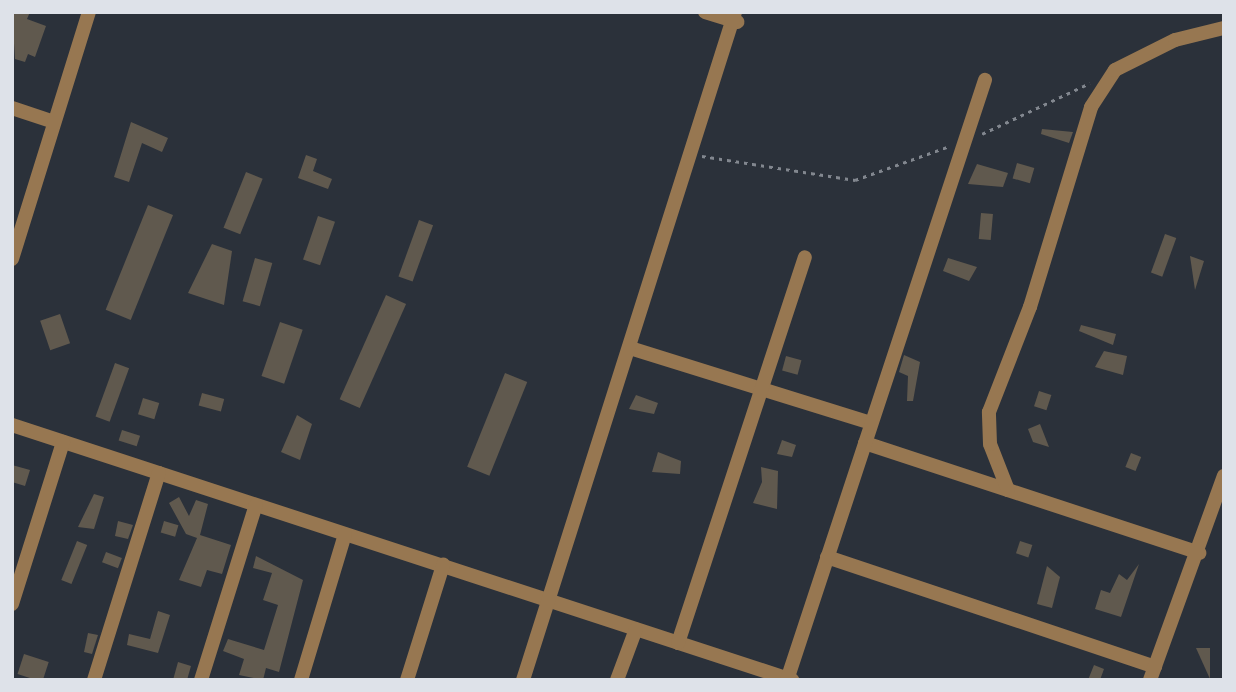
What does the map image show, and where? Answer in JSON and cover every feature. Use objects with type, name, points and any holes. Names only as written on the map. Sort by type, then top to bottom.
[{"type":"street","points":[[12,259],[89,12]]},
{"type":"street","points":[[523,680],[694,155],[736,17],[705,12]]},
{"type":"street","points":[[1008,490],[989,444],[989,412],[1030,307],[1091,107],[1115,70],[1175,40],[1224,29]]},
{"type":"street","points":[[12,425],[788,679],[985,80]]},
{"type":"street","points":[[12,108],[54,121]]},
{"type":"street","points":[[678,643],[804,257]]},
{"type":"street","points":[[630,348],[872,423]]},
{"type":"street","points":[[12,604],[63,442]]},
{"type":"street","points":[[865,443],[1199,553]]},
{"type":"street","points":[[94,680],[159,473]]},
{"type":"street","points":[[827,557],[1153,673],[1199,553],[1224,476]]},
{"type":"street","points":[[201,680],[256,505]]},
{"type":"street","points":[[301,680],[345,534]]},
{"type":"street","points":[[407,680],[443,565]]},
{"type":"street","points":[[617,680],[636,629]]},
{"type":"path","points":[[694,155],[855,180],[965,140],[1115,70]]},
{"type":"building","points":[[12,12],[30,12],[27,19],[46,26],[35,57],[28,54],[25,62],[15,59]]},
{"type":"building","points":[[131,122],[168,138],[162,152],[142,143],[129,182],[114,177]]},
{"type":"building","points":[[1042,129],[1073,132],[1069,143],[1041,134]]},
{"type":"building","points":[[306,155],[317,159],[313,171],[332,179],[328,189],[298,178]]},
{"type":"building","points":[[1017,163],[1034,168],[1030,183],[1013,178]]},
{"type":"building","points":[[977,164],[1008,173],[1003,187],[968,184]]},
{"type":"building","points":[[246,172],[263,179],[240,234],[224,228]]},
{"type":"building","points":[[148,205],[173,215],[131,320],[106,310]]},
{"type":"building","points":[[981,213],[993,214],[991,240],[979,239]]},
{"type":"building","points":[[318,216],[335,222],[320,265],[303,259]]},
{"type":"building","points":[[419,220],[433,225],[413,282],[398,276]]},
{"type":"building","points":[[1165,234],[1176,238],[1162,277],[1151,273]]},
{"type":"building","points":[[212,244],[232,251],[224,305],[188,293]]},
{"type":"building","points":[[1190,256],[1204,261],[1195,290]]},
{"type":"building","points":[[255,258],[272,263],[260,306],[243,301]]},
{"type":"building","points":[[948,258],[977,267],[969,281],[943,271]]},
{"type":"building","points":[[386,295],[406,304],[360,408],[340,399]]},
{"type":"building","points":[[60,314],[70,343],[50,350],[40,321]]},
{"type":"building","points":[[280,322],[303,330],[284,384],[261,376]]},
{"type":"building","points":[[1081,325],[1116,334],[1113,345],[1079,331]]},
{"type":"building","points":[[1104,351],[1127,356],[1123,375],[1095,367]]},
{"type":"building","points":[[904,355],[920,362],[913,401],[907,401],[908,376],[899,372]]},
{"type":"building","points":[[786,356],[801,360],[798,375],[782,370]]},
{"type":"building","points":[[115,363],[129,368],[110,422],[96,417]]},
{"type":"building","points":[[505,373],[527,382],[489,476],[467,467]]},
{"type":"building","points":[[1039,391],[1051,395],[1046,410],[1034,406]]},
{"type":"building","points":[[202,393],[224,399],[221,412],[199,406]]},
{"type":"building","points":[[636,395],[658,403],[654,414],[629,409]]},
{"type":"building","points":[[143,398],[159,403],[154,419],[138,414]]},
{"type":"building","points":[[297,415],[312,424],[300,460],[281,452]]},
{"type":"building","points":[[1040,424],[1049,447],[1033,442],[1028,429]]},
{"type":"building","points":[[122,430],[140,436],[137,446],[119,440]]},
{"type":"building","points":[[782,440],[796,445],[792,457],[777,454]]},
{"type":"building","points":[[658,452],[681,461],[680,474],[652,472]]},
{"type":"building","points":[[1131,453],[1141,457],[1136,471],[1125,467]]},
{"type":"building","points":[[12,465],[30,470],[25,486],[12,482]]},
{"type":"building","points":[[761,467],[778,471],[777,509],[753,503],[762,482]]},
{"type":"building","points":[[94,494],[104,497],[94,529],[78,527]]},
{"type":"building","points":[[179,497],[189,516],[196,500],[208,504],[200,535],[231,545],[222,574],[207,570],[201,587],[179,580],[197,538],[186,534],[169,503]]},
{"type":"building","points":[[118,521],[133,525],[128,539],[115,536]]},
{"type":"building","points":[[164,521],[178,525],[175,537],[161,533]]},
{"type":"building","points":[[77,541],[87,545],[71,584],[61,580]]},
{"type":"building","points":[[1020,541],[1032,545],[1028,557],[1016,553]]},
{"type":"building","points":[[106,552],[122,558],[118,568],[102,562]]},
{"type":"building","points":[[256,556],[303,580],[279,672],[266,668],[263,680],[239,675],[244,659],[223,651],[228,639],[264,650],[278,605],[263,600],[272,573],[253,568]]},
{"type":"building","points":[[1139,564],[1121,617],[1095,609],[1101,590],[1110,593],[1119,574],[1127,580]]},
{"type":"building","points":[[1047,566],[1060,577],[1052,608],[1037,604]]},
{"type":"building","points":[[158,611],[170,615],[158,653],[127,645],[129,634],[150,639]]},
{"type":"building","points":[[88,633],[98,635],[92,654],[84,652]]},
{"type":"building","points":[[1196,648],[1210,648],[1210,679]]},
{"type":"building","points":[[24,654],[49,662],[43,680],[18,674]]},
{"type":"building","points":[[178,662],[191,666],[187,680],[173,680]]},
{"type":"building","points":[[1094,665],[1104,669],[1100,680],[1088,680]]}]
